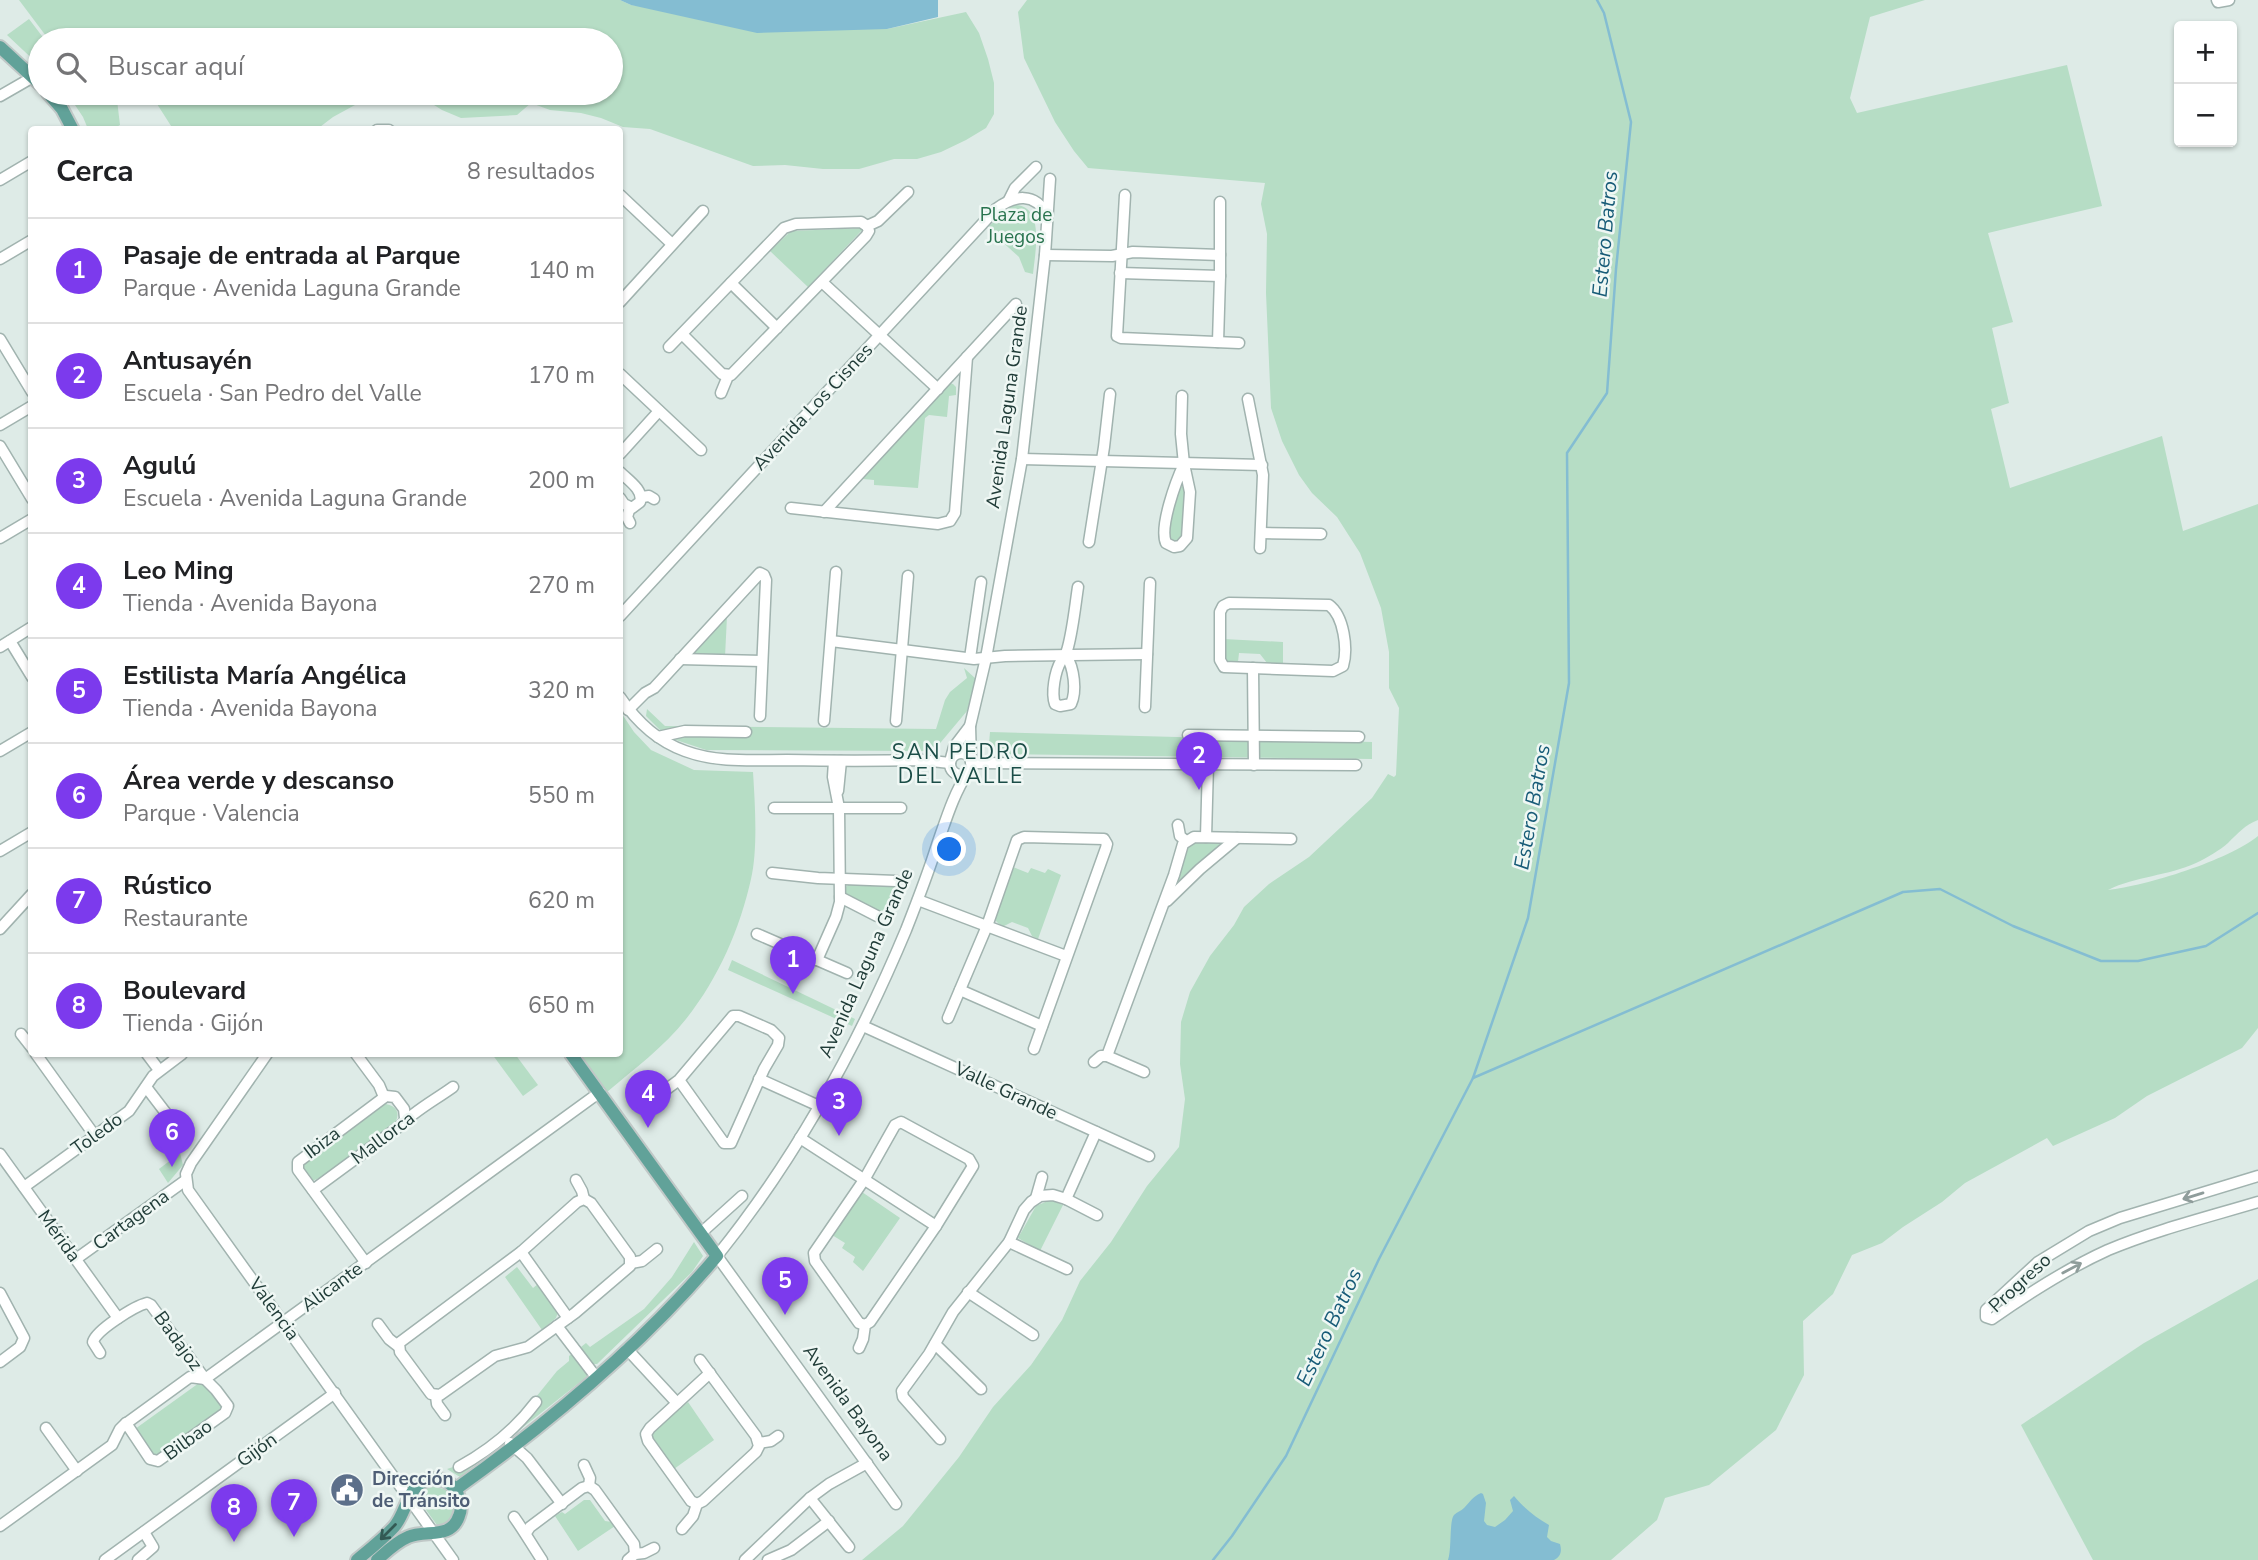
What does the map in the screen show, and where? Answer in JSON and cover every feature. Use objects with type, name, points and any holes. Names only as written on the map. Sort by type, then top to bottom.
[{"type":"main road","points":[[0,47],[28,73]]},
{"type":"main road","points":[[58,105],[71,126]]},
{"type":"main road","name":"Avenida Bayona","points":[[573,1057],[717,1256]]},
{"type":"main road","name":"Avenida Laguna Grande","points":[[456,1489],[509,1441],[596,1377],[680,1297],[717,1256]]},
{"type":"main road","points":[[357,1560],[395,1526],[404,1513],[409,1496],[418,1485],[431,1479],[447,1482],[456,1489],[460,1500],[459,1517],[452,1528],[435,1534],[422,1533],[407,1537],[377,1560]]},
{"type":"street","points":[[2217,0],[2229,0]]},
{"type":"street","points":[[0,96],[28,84]]},
{"type":"street","points":[[0,180],[28,163]]},
{"type":"street","points":[[1009,200],[1015,188],[1036,167]]},
{"type":"street","name":"Avenida Laguna Grande","points":[[970,726],[986,658],[1022,459],[1045,255],[1050,179]]},
{"type":"street","points":[[867,226],[878,221],[908,192]]},
{"type":"street","points":[[1125,195],[1116,331],[1118,338],[1239,343]]},
{"type":"street","points":[[623,198],[672,244]]},
{"type":"street","points":[[1009,200],[1030,198],[1041,206],[1046,215]]},
{"type":"street","name":"Avenida Los Cisnes","points":[[623,613],[996,209],[1009,200]]},
{"type":"street","points":[[1217,342],[1220,202]]},
{"type":"street","points":[[623,296],[702,211]]},
{"type":"street","points":[[669,348],[788,226],[861,222],[867,226]]},
{"type":"street","points":[[720,393],[728,376],[867,234],[867,226]]},
{"type":"street","points":[[0,259],[28,242]]},
{"type":"street","points":[[1045,255],[1220,254]]},
{"type":"street","points":[[1120,273],[1220,276]]},
{"type":"street","points":[[822,282],[938,389]]},
{"type":"street","points":[[731,283],[777,328]]},
{"type":"street","points":[[824,512],[1016,303]]},
{"type":"street","points":[[682,334],[722,374],[728,376]]},
{"type":"street","points":[[0,339],[28,385]]},
{"type":"street","points":[[791,508],[938,524],[950,521],[955,513],[967,357]]},
{"type":"street","points":[[623,377],[701,450]]},
{"type":"street","points":[[947,379],[957,379],[965,384]]},
{"type":"street","points":[[1088,542],[1110,394]]},
{"type":"street","points":[[1182,396],[1181,434],[1189,484],[1187,534],[1183,544],[1174,547],[1166,543],[1164,533],[1173,492],[1184,464]]},
{"type":"street","points":[[1248,399],[1263,478],[1260,548]]},
{"type":"street","points":[[0,425],[28,408]]},
{"type":"street","points":[[623,451],[659,411]]},
{"type":"street","points":[[0,446],[28,492]]},
{"type":"street","points":[[1022,459],[1262,466]]},
{"type":"street","points":[[623,475],[642,497]]},
{"type":"street","points":[[630,507],[636,506],[642,497],[649,496],[654,499]]},
{"type":"street","points":[[623,501],[630,507]]},
{"type":"street","points":[[630,507],[627,513],[630,523]]},
{"type":"street","points":[[0,538],[28,521]]},
{"type":"street","points":[[1261,533],[1321,534]]},
{"type":"street","points":[[824,721],[836,572]]},
{"type":"street","points":[[630,712],[649,698],[654,688],[760,573],[766,580],[760,716]]},
{"type":"street","points":[[896,721],[908,576]]},
{"type":"street","points":[[970,659],[981,582]]},
{"type":"street","points":[[1145,707],[1150,583]]},
{"type":"street","points":[[1066,655],[1077,587]]},
{"type":"street","points":[[1229,603],[1325,604],[1335,610],[1345,650],[1345,663],[1339,670],[1254,668],[1227,667],[1221,663],[1220,612],[1223,606],[1229,603]]},
{"type":"street","points":[[28,630],[5,644],[28,672]]},
{"type":"street","points":[[831,642],[970,659],[1147,654]]},
{"type":"street","points":[[680,659],[762,661]]},
{"type":"street","points":[[1254,668],[1254,765]]},
{"type":"street","points":[[623,702],[630,712],[658,737],[682,750],[707,757],[751,760],[922,760],[951,764],[958,774],[970,765],[1356,765]]},
{"type":"street","points":[[955,794],[951,764],[956,744],[970,726]]},
{"type":"street","points":[[970,726],[970,765]]},
{"type":"street","points":[[658,737],[685,731],[746,732]]},
{"type":"street","points":[[0,751],[28,734]]},
{"type":"street","points":[[1188,735],[1359,737]]},
{"type":"street","points":[[951,764],[957,754],[964,754],[970,765]]},
{"type":"street","points":[[817,960],[836,917],[840,897],[839,808],[833,777],[837,761]]},
{"type":"street","points":[[1206,837],[1208,764]]},
{"type":"street","name":"Avenida Laguna Grande","points":[[717,1256],[758,1204],[800,1138],[863,1026],[918,900],[955,794],[970,765]]},
{"type":"street","points":[[774,808],[901,808]]},
{"type":"street","points":[[1178,825],[1180,836],[1185,841]]},
{"type":"street","points":[[0,850],[28,834]]},
{"type":"street","points":[[1107,1056],[1185,841],[1194,837],[1292,839]]},
{"type":"street","points":[[948,1018],[987,926],[1019,838],[1104,839],[1106,848],[1034,1049]]},
{"type":"street","points":[[1163,906],[1200,869],[1237,838]]},
{"type":"street","points":[[772,873],[840,880],[896,881]]},
{"type":"street","points":[[840,897],[877,916]]},
{"type":"street","points":[[0,929],[28,898]]},
{"type":"street","points":[[918,900],[1066,956]]},
{"type":"street","points":[[757,934],[847,973]]},
{"type":"street","points":[[960,990],[1042,1026]]},
{"type":"street","points":[[645,1105],[679,1080],[731,1017],[737,1015],[771,1030],[779,1038],[733,1142],[729,1144],[723,1141],[679,1080]]},
{"type":"street","name":"Valle Grande","points":[[863,1026],[1149,1156]]},
{"type":"street","points":[[21,1034],[28,1043]]},
{"type":"street","points":[[1094,1062],[1101,1056],[1107,1056],[1144,1072]]},
{"type":"street","points":[[38,1057],[95,1136]]},
{"type":"street","points":[[149,1057],[159,1070]]},
{"type":"street","name":"Toledo","points":[[24,1187],[133,1108],[159,1070],[178,1057]]},
{"type":"street","points":[[186,1180],[191,1163],[265,1057]]},
{"type":"street","points":[[358,1057],[379,1085],[384,1097],[395,1097],[404,1109],[405,1118]]},
{"type":"street","points":[[759,1079],[819,1106]]},
{"type":"street","points":[[146,1087],[185,1138]]},
{"type":"street","name":"Mallorca","points":[[313,1190],[400,1126],[405,1118],[453,1087]]},
{"type":"street","name":"Alicante","points":[[0,1526],[112,1445],[126,1423],[190,1377],[205,1379],[600,1092]]},
{"type":"street","name":"Ibiza","points":[[366,1263],[298,1170],[299,1160],[384,1097]]},
{"type":"street","points":[[901,1122],[973,1163],[936,1226],[870,1322],[865,1325],[859,1323],[813,1256],[864,1180],[895,1125],[901,1122]]},
{"type":"street","points":[[1066,1199],[1096,1132]]},
{"type":"street","points":[[800,1138],[936,1226]]},
{"type":"street","name":"Mérida","points":[[0,1154],[118,1318]]},
{"type":"street","name":"Progreso","points":[[2258,1176],[2120,1218],[2089,1231],[2055,1250],[2022,1276],[1986,1310],[1986,1317],[1992,1319],[2047,1282],[2109,1250],[2258,1202]]},
{"type":"street","points":[[940,1439],[902,1393],[953,1312],[1009,1242],[1024,1210],[1036,1198],[1042,1177]]},
{"type":"street","name":"Cartagena","points":[[76,1259],[186,1180]]},
{"type":"street","name":"Valencia","points":[[186,1180],[191,1194],[453,1560]]},
{"type":"street","points":[[576,1180],[584,1199],[591,1203],[632,1263]]},
{"type":"street","points":[[1036,1198],[1049,1195],[1066,1199],[1097,1215]]},
{"type":"street","points":[[701,1233],[742,1196]]},
{"type":"street","points":[[398,1346],[402,1340],[521,1252],[577,1202],[584,1199]]},
{"type":"street","points":[[1009,1242],[1067,1269]]},
{"type":"street","points":[[378,1324],[391,1342],[398,1346],[430,1393],[440,1395],[499,1354],[523,1349],[568,1318],[632,1263],[642,1261],[657,1249]]},
{"type":"street","points":[[521,1252],[568,1318]]},
{"type":"street","name":"Avenida Bayona","points":[[717,1256],[896,1504]]},
{"type":"street","points":[[968,1292],[1033,1335]]},
{"type":"street","points":[[0,1293],[24,1335],[20,1347],[0,1362]]},
{"type":"street","name":"Badajoz","points":[[100,1353],[93,1342],[94,1337],[118,1318],[143,1304],[151,1305],[205,1379]]},
{"type":"street","points":[[859,1348],[865,1325]]},
{"type":"street","points":[[557,1326],[596,1377]]},
{"type":"street","points":[[935,1344],[981,1389]]},
{"type":"street","points":[[627,1349],[677,1403]]},
{"type":"street","points":[[700,1360],[710,1373],[757,1436],[759,1443],[756,1452],[703,1502],[697,1504],[691,1501],[646,1438],[650,1428],[710,1373]]},
{"type":"street","name":"Bilbao","points":[[126,1423],[150,1459],[155,1462],[160,1460],[227,1410],[227,1404],[205,1379]]},
{"type":"street","name":"Gijón","points":[[105,1560],[335,1393]]},
{"type":"street","points":[[436,1396],[437,1404],[445,1415]]},
{"type":"street","name":"Avenida Laguna Grande","points":[[459,1467],[509,1441],[536,1402]]},
{"type":"street","points":[[46,1428],[77,1471]]},
{"type":"street","points":[[759,1443],[766,1443],[778,1436]]},
{"type":"street","points":[[509,1441],[527,1458],[562,1504]]},
{"type":"street","points":[[745,1560],[810,1498],[829,1484],[867,1464]]},
{"type":"street","points":[[584,1465],[590,1478],[589,1486]]},
{"type":"street","points":[[526,1533],[530,1527],[582,1488],[589,1486],[595,1490],[634,1544],[632,1557],[654,1548]]},
{"type":"street","points":[[810,1498],[849,1547]]},
{"type":"street","points":[[682,1528],[693,1516],[697,1504]]},
{"type":"street","points":[[514,1517],[542,1560]]},
{"type":"street","points":[[768,1560],[791,1550],[829,1521]]},
{"type":"street","points":[[138,1560],[153,1547],[144,1532]]},
{"type":"green space","points":[[19,0],[620,0],[631,5],[887,29],[966,12],[979,33],[988,59],[994,83],[994,114],[986,128],[966,140],[941,152],[917,159],[894,159],[859,169],[753,166],[650,129],[623,127],[601,118],[550,110],[536,105],[623,105],[623,28],[40,28]]},
{"type":"green space","points":[[1027,0],[1925,0],[1870,17],[1850,98],[1857,113],[2067,65],[2102,206],[1988,233],[2013,322],[1992,328],[2009,403],[1991,409],[2010,488],[2162,436],[2183,531],[2258,504],[2258,820],[2196,863],[2108,890],[2143,883],[2208,863],[2258,836],[2258,1028],[2242,1048],[2147,1096],[2115,1118],[2053,1146],[2047,1138],[1965,1183],[1882,1243],[1852,1255],[1833,1294],[1803,1321],[1804,1375],[1776,1430],[1709,1485],[1665,1498],[1657,1520],[1611,1560],[862,1560],[903,1526],[959,1457],[993,1407],[1031,1365],[1062,1320],[1080,1281],[1111,1242],[1147,1186],[1179,1147],[1185,1099],[1180,1064],[1181,1022],[1190,992],[1210,956],[1244,907],[1269,884],[1309,857],[1372,798],[1388,774],[1394,777],[1396,775],[1399,708],[1389,688],[1389,652],[1381,608],[1360,553],[1337,517],[1312,493],[1299,475],[1282,441],[1271,408],[1266,293],[1267,234],[1261,204],[1265,183],[1088,168],[1055,122],[1024,58],[1018,12]]},
{"type":"green space","points":[[29,19],[36,28],[28,28],[28,55],[7,35]]},
{"type":"green space","points":[[75,105],[118,105],[120,125],[87,126]]},
{"type":"green space","points":[[158,105],[355,105],[321,126],[171,126]]},
{"type":"green space","points":[[434,105],[529,105],[517,115],[461,118]]},
{"type":"green space","name":"Plaza de Juegos","points":[[1012,205],[1023,206],[1034,220],[1036,242],[1033,274],[1025,272],[1019,257],[987,228]]},
{"type":"green space","points":[[864,228],[808,287],[770,251],[791,231]]},
{"type":"green space","points":[[949,383],[956,387],[956,395],[949,396],[947,417],[929,415],[925,418],[918,488],[874,485],[874,480],[863,479]]},
{"type":"green space","points":[[1179,486],[1186,487],[1184,535],[1175,544],[1168,540],[1170,518]]},
{"type":"green space","points":[[727,616],[725,657],[692,655]]},
{"type":"green space","points":[[1223,639],[1283,642],[1283,664],[1267,663],[1260,654],[1239,653],[1238,662],[1230,663],[1224,658]]},
{"type":"green space","points":[[964,668],[976,679],[967,711],[936,748],[926,751],[706,750],[667,737],[646,716],[647,709],[665,726],[936,729],[945,700],[950,692],[967,678]]},
{"type":"green space","points":[[623,716],[651,750],[694,770],[753,772],[755,840],[751,879],[741,916],[718,970],[698,1004],[668,1039],[607,1092],[580,1057],[623,1057]]},
{"type":"green space","points":[[990,732],[1372,742],[1372,759],[997,754],[989,744]]},
{"type":"green space","points":[[1200,841],[1217,842],[1221,846],[1173,891],[1189,844]]},
{"type":"green space","points":[[1013,867],[1028,873],[1031,868],[1045,873],[1048,869],[1061,875],[1038,939],[1032,936],[1028,928],[1012,922],[1002,927],[995,920]]},
{"type":"green space","points":[[851,883],[900,885],[884,913],[846,894],[844,888]]},
{"type":"green space","points":[[732,960],[855,1019],[852,1026],[728,970]]},
{"type":"green space","points":[[494,1057],[517,1057],[538,1085],[523,1096]]},
{"type":"green space","points":[[386,1104],[396,1110],[396,1121],[342,1164],[311,1181],[302,1170],[304,1162],[378,1106]]},
{"type":"green space","points":[[180,1153],[183,1165],[168,1183],[159,1169]]},
{"type":"green space","points":[[862,1192],[900,1218],[863,1271],[853,1262],[855,1257],[842,1248],[845,1243],[832,1235]]},
{"type":"green space","points":[[1050,1200],[1063,1205],[1040,1251],[1018,1238],[1036,1206]]},
{"type":"green space","points":[[694,1242],[703,1256],[692,1272],[597,1364],[592,1364],[581,1347],[586,1343],[590,1347],[644,1309],[672,1277]]},
{"type":"green space","points":[[517,1267],[533,1288],[538,1284],[558,1312],[556,1318],[542,1330],[505,1277]]},
{"type":"green space","points":[[2258,1279],[2258,1560],[2093,1560],[2021,1425],[2144,1343]]},
{"type":"green space","points":[[573,1353],[589,1375],[460,1477],[447,1469],[453,1467],[461,1470],[472,1464],[512,1432],[540,1406],[536,1397]]},
{"type":"green space","points":[[199,1383],[208,1384],[224,1408],[161,1456],[153,1456],[135,1429]]},
{"type":"green space","points":[[688,1402],[714,1440],[674,1469],[651,1436],[652,1432]]},
{"type":"green space","points":[[429,1486],[445,1489],[455,1505],[454,1516],[439,1528],[416,1496],[420,1489]]},
{"type":"green space","points":[[584,1500],[590,1500],[605,1521],[612,1522],[615,1526],[578,1551],[555,1516],[562,1512],[565,1514]]},
{"type":"water","points":[[620,0],[938,0],[938,17],[887,29],[757,33],[631,5]]},
{"type":"water","points":[[1481,1493],[1486,1503],[1484,1521],[1487,1525],[1495,1527],[1505,1520],[1513,1511],[1510,1500],[1514,1496],[1530,1512],[1549,1525],[1547,1537],[1560,1544],[1558,1557],[1554,1560],[1448,1560],[1454,1515]]},
{"type":"waterway","name":"Estero Batros","points":[[1213,1560],[1286,1456],[1379,1259],[1473,1078],[1528,918],[1569,683],[1567,453],[1607,393],[1631,122],[1604,13],[1597,0]]},
{"type":"waterway","points":[[1473,1078],[1903,892],[1940,889],[2013,926],[2101,961],[2138,961],[2206,946],[2258,913]]},
{"type":"place","name":"Antusayén","points":[[1199,790]]},
{"type":"place","name":"Pasaje de entrada al Parque","points":[[793,994]]},
{"type":"place","name":"Leo Ming","points":[[648,1128]]},
{"type":"place","name":"Agulú","points":[[839,1136]]},
{"type":"place","name":"Área verde y descanso","points":[[172,1167]]},
{"type":"place","name":"Estilista María Angélica","points":[[785,1315]]},
{"type":"place","name":"Dirección de Tránsito","points":[[347,1490]]},
{"type":"place","name":"Rústico","points":[[294,1537]]},
{"type":"place","name":"Boulevard","points":[[234,1542]]},
{"type":"district","name":"SAN PEDRO DEL VALLE","points":[[961,764]]}]
